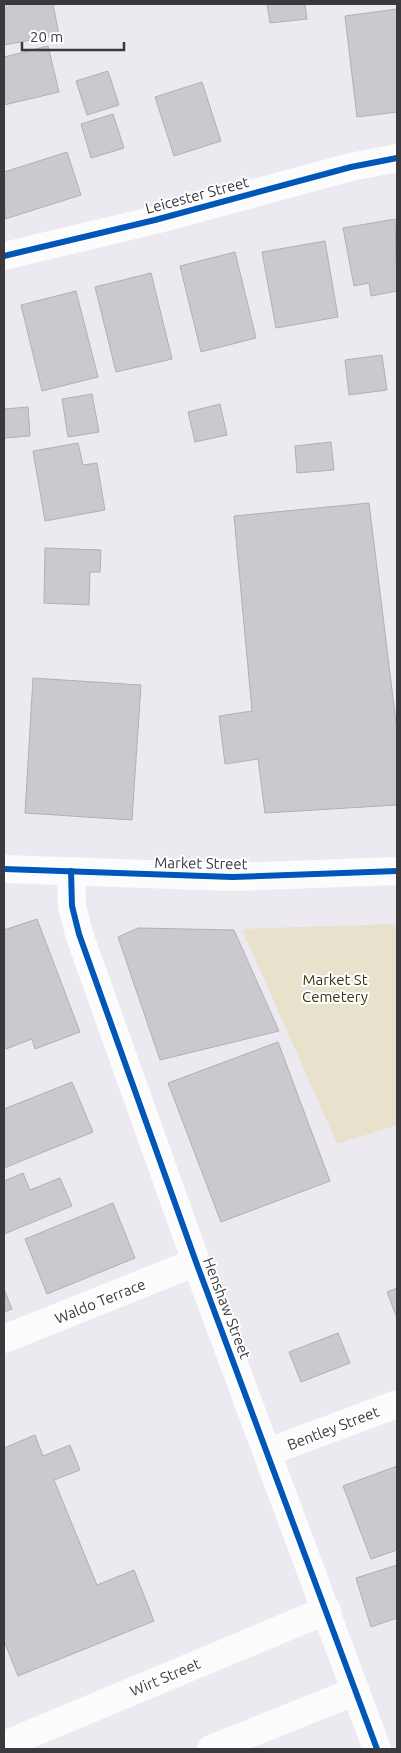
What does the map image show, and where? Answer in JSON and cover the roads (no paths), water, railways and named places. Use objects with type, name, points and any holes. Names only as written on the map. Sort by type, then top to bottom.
[{"type":"street","name":"Leicester Street","points":[[4,256],[154,220],[351,167],[397,158]]},
{"type":"street","name":"Market Street","points":[[4,869],[232,877],[397,872]]},
{"type":"street","name":"Henshaw Street","points":[[71,871],[72,906],[79,934],[196,1262],[327,1610],[377,1749]]},
{"type":"street","name":"Waldo Terrace","points":[[4,1339],[196,1262]]},
{"type":"street","name":"Bentley Street","points":[[268,1452],[397,1404]]},
{"type":"street","name":"Wirt Street","points":[[4,1745],[327,1610]]},
{"type":"street","points":[[211,1749],[356,1690]]},
{"type":"park label","name":"Market St Cemetery","points":[[335,988]]}]
